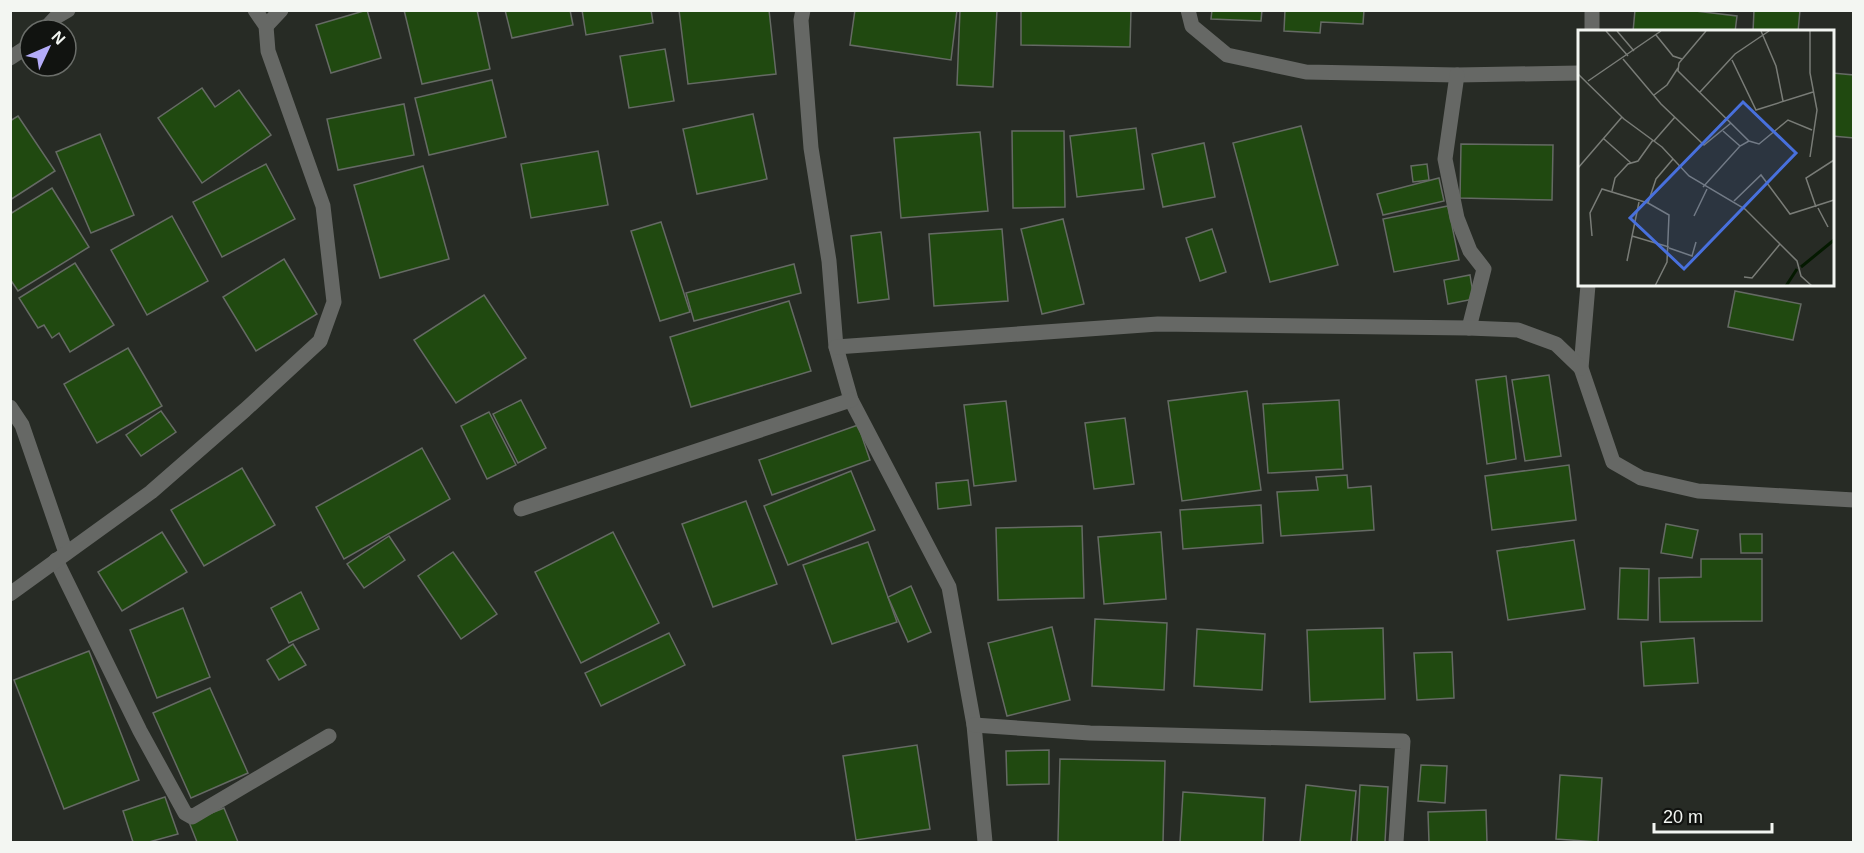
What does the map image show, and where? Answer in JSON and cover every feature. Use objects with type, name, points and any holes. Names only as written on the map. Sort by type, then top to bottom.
[{"type":"street","points":[[54,18],[68,10]]},
{"type":"street","points":[[10,594],[151,492],[320,341],[334,302],[323,206],[268,51],[266,26],[255,10]]},
{"type":"street","points":[[266,26],[281,10]]},
{"type":"street","points":[[803,10],[801,20],[811,148],[829,261],[836,347],[851,400],[949,587],[974,725],[986,843]]},
{"type":"street","points":[[1188,10],[1192,26],[1227,55],[1306,72],[1457,75],[1578,73]]},
{"type":"street","points":[[1592,10],[1592,30]]},
{"type":"street","points":[[1457,75],[1445,159],[1457,218],[1470,250],[1484,269],[1469,328]]},
{"type":"street","points":[[1588,286],[1581,368],[1613,462],[1641,478],[1698,491],[1854,500]]},
{"type":"street","points":[[836,347],[1158,324],[1469,328],[1518,330],[1556,344],[1581,368]]},
{"type":"street","points":[[521,509],[851,400]]},
{"type":"street","points":[[10,406],[22,425],[61,556],[140,730],[185,813],[192,817],[329,736]]},
{"type":"street","points":[[974,725],[1090,733],[1402,741],[1396,843]]},
{"type":"building","points":[[367,10],[381,58],[331,73],[316,25]]},
{"type":"building","points":[[404,10],[477,10],[490,69],[422,84]]},
{"type":"building","points":[[505,10],[570,10],[573,25],[512,38]]},
{"type":"building","points":[[582,10],[651,10],[653,23],[586,35]]},
{"type":"building","points":[[679,10],[769,10],[776,74],[688,84]]},
{"type":"building","points":[[855,10],[957,10],[951,60],[850,45]]},
{"type":"building","points":[[960,10],[997,10],[993,87],[957,85]]},
{"type":"building","points":[[1021,10],[1131,10],[1130,47],[1021,45]]},
{"type":"building","points":[[1212,10],[1262,10],[1261,21],[1211,19]]},
{"type":"building","points":[[1285,10],[1364,10],[1363,24],[1321,22],[1320,33],[1284,31]]},
{"type":"building","points":[[1635,10],[1687,10],[1737,16],[1735,30],[1633,30]]},
{"type":"building","points":[[1754,10],[1800,10],[1798,30],[1753,30]]},
{"type":"building","points":[[665,49],[674,101],[629,108],[620,56]]},
{"type":"building","points":[[1834,73],[1854,75],[1854,138],[1834,136]]},
{"type":"building","points":[[492,80],[506,137],[429,155],[415,98]]},
{"type":"building","points":[[202,88],[215,107],[239,90],[271,135],[202,183],[158,118]]},
{"type":"building","points":[[404,104],[414,155],[338,170],[327,119]]},
{"type":"building","points":[[753,114],[767,179],[697,194],[683,129]]},
{"type":"building","points":[[18,116],[55,171],[10,200],[10,121]]},
{"type":"building","points":[[1301,126],[1338,265],[1270,282],[1233,143]]},
{"type":"building","points":[[1136,128],[1144,189],[1077,197],[1070,136]]},
{"type":"building","points":[[1012,131],[1064,131],[1065,207],[1013,208]]},
{"type":"building","points":[[980,132],[988,211],[901,218],[894,138]]},
{"type":"building","points":[[100,134],[134,215],[91,233],[56,152]]},
{"type":"building","points":[[1204,143],[1215,197],[1163,207],[1152,154]]},
{"type":"building","points":[[1461,144],[1553,145],[1552,200],[1460,198]]},
{"type":"building","points":[[598,151],[608,205],[531,218],[521,164]]},
{"type":"building","points":[[266,164],[295,219],[222,257],[193,202]]},
{"type":"building","points":[[1427,164],[1429,180],[1413,182],[1411,166]]},
{"type":"building","points":[[423,166],[449,259],[380,278],[354,185]]},
{"type":"building","points":[[1439,178],[1444,201],[1383,215],[1377,194]]},
{"type":"building","points":[[52,188],[89,247],[18,291],[10,279],[10,214]]},
{"type":"building","points":[[1448,206],[1459,260],[1394,272],[1383,219]]},
{"type":"building","points":[[172,216],[208,281],[147,315],[111,250]]},
{"type":"building","points":[[1063,219],[1084,304],[1042,314],[1021,229]]},
{"type":"building","points":[[661,222],[690,312],[660,321],[631,231]]},
{"type":"building","points":[[1002,229],[1008,301],[934,306],[929,234]]},
{"type":"building","points":[[1212,229],[1226,272],[1200,281],[1186,238]]},
{"type":"building","points":[[881,232],[889,299],[858,303],[851,236]]},
{"type":"building","points":[[284,259],[317,314],[256,351],[223,297]]},
{"type":"building","points":[[75,263],[114,325],[70,352],[59,333],[52,338],[44,325],[38,328],[19,298]]},
{"type":"building","points":[[794,264],[801,293],[694,321],[686,293]]},
{"type":"building","points":[[1470,275],[1474,299],[1448,304],[1444,280]]},
{"type":"building","points":[[1735,291],[1801,304],[1793,340],[1728,327]]},
{"type":"building","points":[[484,295],[526,358],[456,403],[414,340]]},
{"type":"building","points":[[789,301],[811,371],[691,407],[670,337]]},
{"type":"building","points":[[128,348],[162,406],[97,443],[64,384]]},
{"type":"building","points":[[1549,375],[1561,456],[1525,461],[1512,380]]},
{"type":"building","points":[[1506,376],[1516,459],[1487,464],[1476,380]]},
{"type":"building","points":[[1247,391],[1261,490],[1182,501],[1168,401]]},
{"type":"building","points":[[521,400],[546,448],[518,463],[493,414]]},
{"type":"building","points":[[1339,400],[1343,469],[1268,473],[1263,404]]},
{"type":"building","points":[[1006,401],[1016,481],[974,486],[964,405]]},
{"type":"building","points":[[161,411],[176,432],[141,456],[126,435]]},
{"type":"building","points":[[489,412],[516,465],[487,479],[461,426]]},
{"type":"building","points":[[1125,418],[1134,484],[1094,489],[1085,423]]},
{"type":"building","points":[[858,425],[870,460],[772,495],[759,460]]},
{"type":"building","points":[[422,448],[450,499],[344,559],[316,507]]},
{"type":"building","points":[[1569,465],[1576,520],[1492,530],[1485,476]]},
{"type":"building","points":[[242,468],[275,525],[204,566],[171,510]]},
{"type":"building","points":[[851,471],[875,530],[788,565],[764,506]]},
{"type":"building","points":[[1347,475],[1348,488],[1371,486],[1374,530],[1281,536],[1277,492],[1318,490],[1316,477]]},
{"type":"building","points":[[968,480],[971,505],[938,509],[936,483]]},
{"type":"building","points":[[746,501],[777,584],[713,607],[682,524]]},
{"type":"building","points":[[1261,505],[1263,543],[1183,549],[1180,510]]},
{"type":"building","points":[[1666,524],[1698,530],[1692,558],[1661,553]]},
{"type":"building","points":[[1082,526],[1084,598],[998,600],[996,528]]},
{"type":"building","points":[[162,532],[187,572],[122,611],[98,572]]},
{"type":"building","points":[[613,532],[659,623],[581,663],[535,572]]},
{"type":"building","points":[[1161,532],[1166,599],[1104,604],[1098,537]]},
{"type":"building","points":[[1740,534],[1762,534],[1762,553],[1741,553]]},
{"type":"building","points":[[389,536],[405,560],[364,588],[347,564]]},
{"type":"building","points":[[1574,540],[1585,609],[1508,620],[1497,551]]},
{"type":"building","points":[[868,542],[897,622],[832,644],[803,565]]},
{"type":"building","points":[[453,552],[497,614],[461,639],[418,576]]},
{"type":"building","points":[[1701,559],[1762,559],[1762,621],[1660,622],[1659,578],[1701,577]]},
{"type":"building","points":[[1620,568],[1649,569],[1648,620],[1618,619]]},
{"type":"building","points":[[911,586],[931,632],[908,642],[888,597]]},
{"type":"building","points":[[301,592],[319,629],[289,643],[271,608]]},
{"type":"building","points":[[183,608],[210,677],[157,698],[130,630]]},
{"type":"building","points":[[1095,619],[1167,623],[1164,690],[1092,686]]},
{"type":"building","points":[[1052,627],[1070,700],[1007,716],[988,643]]},
{"type":"building","points":[[1383,628],[1385,699],[1310,702],[1307,630]]},
{"type":"building","points":[[1197,629],[1265,634],[1262,690],[1194,686]]},
{"type":"building","points":[[669,633],[685,665],[601,706],[585,673]]},
{"type":"building","points":[[1694,638],[1698,683],[1644,686],[1641,642]]},
{"type":"building","points":[[293,644],[306,665],[279,680],[267,660]]},
{"type":"building","points":[[89,651],[139,780],[64,809],[14,680]]},
{"type":"building","points":[[1452,652],[1454,698],[1417,700],[1414,653]]},
{"type":"building","points":[[210,688],[248,773],[191,798],[153,713]]},
{"type":"building","points":[[917,745],[930,829],[856,840],[843,756]]},
{"type":"building","points":[[1049,750],[1049,784],[1007,785],[1006,751]]},
{"type":"building","points":[[1060,759],[1165,761],[1163,842],[1058,842]]},
{"type":"building","points":[[1421,765],[1447,766],[1445,803],[1418,801]]},
{"type":"building","points":[[1560,775],[1602,778],[1598,842],[1556,839]]},
{"type":"building","points":[[1306,785],[1356,791],[1351,842],[1300,842]]},
{"type":"building","points":[[1360,785],[1388,787],[1385,842],[1357,842]]},
{"type":"building","points":[[1183,792],[1265,798],[1263,842],[1180,842]]},
{"type":"building","points":[[165,797],[178,834],[149,842],[133,842],[123,811]]},
{"type":"building","points":[[224,808],[238,842],[197,842],[189,822]]},
{"type":"building","points":[[1486,810],[1487,842],[1429,842],[1428,812]]}]
